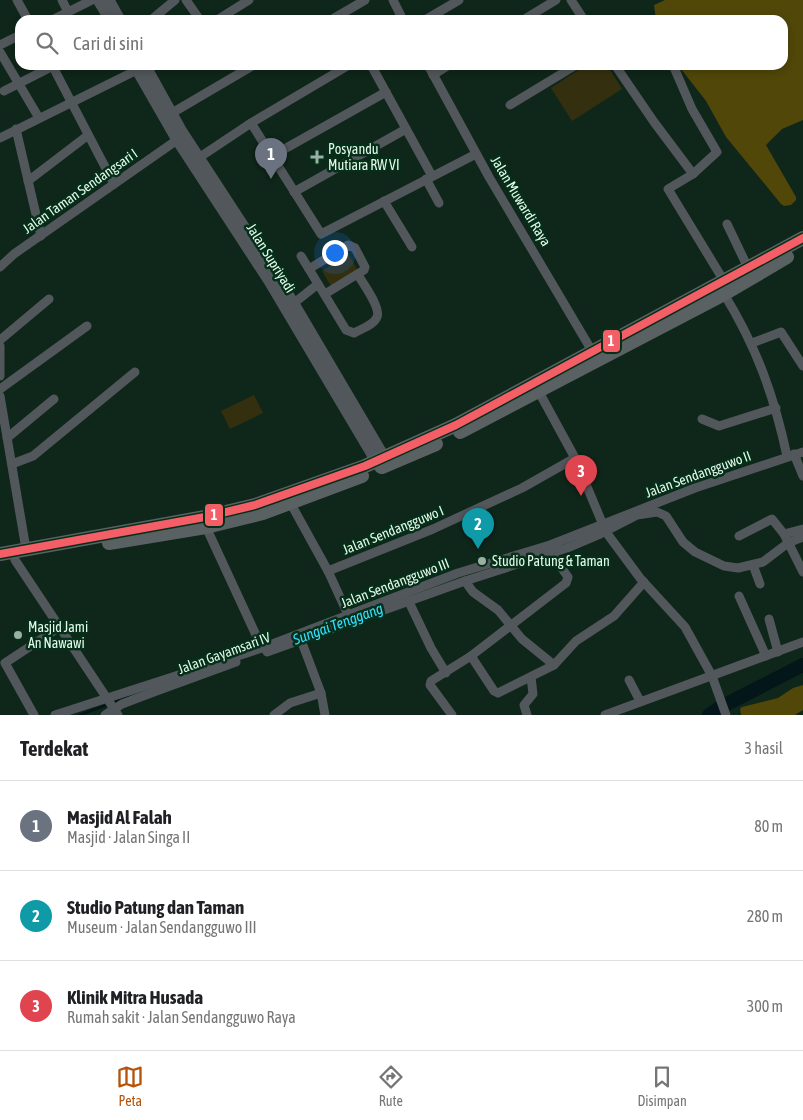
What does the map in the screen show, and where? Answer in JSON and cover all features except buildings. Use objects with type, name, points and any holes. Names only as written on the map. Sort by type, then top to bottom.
[{"type":"main road","points":[[0,554],[255,505],[382,463],[569,369],[724,288],[779,256],[803,238]]},
{"type":"main road","points":[[779,256],[803,248]]},
{"type":"main road","points":[[0,563],[206,527],[291,504],[492,417],[539,392],[592,351],[724,288]]},
{"type":"street","points":[[17,0],[25,15]]},
{"type":"street","points":[[62,0],[68,12]]},
{"type":"street","points":[[62,15],[92,0]]},
{"type":"street","points":[[98,0],[107,15]]},
{"type":"street","points":[[109,0],[117,15]]},
{"type":"street","points":[[157,15],[175,0]]},
{"type":"street","points":[[186,0],[196,15]]},
{"type":"street","points":[[340,15],[365,0]]},
{"type":"street","points":[[393,0],[400,15]]},
{"type":"street","points":[[434,15],[459,0]]},
{"type":"street","points":[[531,15],[556,0]]},
{"type":"street","points":[[574,1],[581,15]]},
{"type":"street","points":[[224,15],[243,2]]},
{"type":"street","points":[[0,45],[15,38]]},
{"type":"street","points":[[0,52],[38,118]]},
{"type":"street","points":[[4,91],[45,70]]},
{"type":"street","points":[[56,70],[87,136],[114,184]]},
{"type":"street","points":[[0,138],[134,70]]},
{"type":"street","name":"Jalan Supriyadi","points":[[142,70],[172,113],[196,159],[289,306],[382,463]]},
{"type":"street","name":"Jalan Supriyadi","points":[[142,70],[178,140],[196,159]]},
{"type":"street","points":[[172,113],[245,70]]},
{"type":"street","points":[[196,159],[251,123],[341,70]]},
{"type":"street","points":[[374,70],[406,130],[439,203]]},
{"type":"street","name":"Jalan Muwardi Raya","points":[[430,70],[476,154],[592,351]]},
{"type":"street","points":[[433,75],[441,70]]},
{"type":"street","points":[[510,106],[568,70]]},
{"type":"street","points":[[618,70],[693,174]]},
{"type":"street","points":[[675,70],[692,109],[717,152],[693,174],[668,189],[724,288],[752,343],[803,476]]},
{"type":"street","points":[[272,156],[386,92]]},
{"type":"street","points":[[251,123],[321,234],[476,154]]},
{"type":"street","points":[[16,129],[41,236]]},
{"type":"street","points":[[294,192],[406,130]]},
{"type":"street","points":[[28,181],[87,136]]},
{"type":"street","name":"Jalan Taman Sendangsari I","points":[[0,267],[178,140]]},
{"type":"street","points":[[384,201],[412,247]]},
{"type":"street","points":[[727,224],[751,272]]},
{"type":"street","points":[[309,269],[352,245],[365,267],[358,274],[324,294]]},
{"type":"street","points":[[301,256],[346,330],[354,333],[370,324],[377,317],[378,310],[358,274]]},
{"type":"street","points":[[289,306],[318,284]]},
{"type":"street","points":[[0,340],[49,299]]},
{"type":"street","points":[[0,389],[87,326]]},
{"type":"street","points":[[752,343],[781,332],[803,366]]},
{"type":"street","points":[[0,346],[0,376]]},
{"type":"street","points":[[12,464],[33,456],[135,372]]},
{"type":"street","points":[[539,392],[575,458],[604,528],[644,582],[685,627],[713,678],[726,715]]},
{"type":"street","points":[[0,396],[26,549]]},
{"type":"street","points":[[7,438],[54,398]]},
{"type":"street","points":[[702,419],[719,426],[776,408]]},
{"type":"street","name":"Jalan Sendangguwo II","points":[[604,528],[795,454]]},
{"type":"street","name":"Jalan Sendangguwo I","points":[[328,571],[433,529],[522,488],[575,458]]},
{"type":"street","points":[[291,504],[328,571],[350,619]]},
{"type":"street","points":[[604,528],[637,515],[657,512],[670,522],[683,542],[709,560],[724,566],[738,568],[753,566],[763,562],[786,538],[803,529]]},
{"type":"street","points":[[739,536],[772,519],[786,538],[803,572]]},
{"type":"street","points":[[206,527],[262,648]]},
{"type":"street","name":"Jalan Gayamsari IV","points":[[111,706],[301,640],[350,619],[409,602],[465,581],[551,553],[604,528]]},
{"type":"street","name":"Jalan Sendangguwo III","points":[[55,715],[111,706],[262,648],[350,619],[458,573],[604,528]]},
{"type":"street","points":[[786,538],[803,537]]},
{"type":"street","points":[[452,715],[430,683],[471,656],[568,580],[551,553]]},
{"type":"street","points":[[15,560],[111,706],[105,715]]},
{"type":"street","points":[[753,566],[760,584]]},
{"type":"street","points":[[465,581],[473,592],[494,607],[522,639],[554,665]]},
{"type":"street","points":[[471,656],[496,693],[554,665],[576,641],[609,620],[644,582]]},
{"type":"street","points":[[739,596],[766,656]]},
{"type":"street","points":[[409,602],[431,648],[446,672]]},
{"type":"street","points":[[769,619],[778,652]]},
{"type":"street","points":[[34,715],[5,663],[58,628]]},
{"type":"street","points":[[301,640],[320,693],[325,715]]},
{"type":"street","points":[[605,715],[640,701],[713,678],[803,642]]},
{"type":"street","points":[[527,715],[524,705],[533,694],[531,677]]},
{"type":"street","points":[[628,680],[640,701]]},
{"type":"street","points":[[274,715],[290,703],[320,693]]},
{"type":"shaded area","points":[[665,0],[803,0],[803,120],[782,129],[766,145],[796,197],[796,200],[791,205],[784,206],[781,204],[726,137],[706,101],[682,70],[788,70],[788,15],[655,15],[654,5]]},
{"type":"shaded area","points":[[578,70],[610,70],[622,89],[572,121],[551,88]]},
{"type":"shaded area","points":[[349,255],[358,271],[331,286],[322,271]]},
{"type":"shaded area","points":[[254,395],[263,413],[230,429],[221,411]]},
{"type":"shaded area","points":[[803,685],[803,710],[795,715],[741,715],[740,709],[742,707],[778,698],[793,688]]},
{"type":"waterway","points":[[709,715],[803,665]]},
{"type":"waterway","name":"Sungai Tenggang","points":[[80,715],[128,697]]},
{"type":"transit line","name":"1","points":[[0,554],[205,517],[255,505],[365,466],[456,425],[803,238]]},
{"type":"place","name":"Posyandu Mutiara RW VI","points":[[317,157]]},
{"type":"place","name":"Masjid Al Falah","points":[[271,179]]},
{"type":"place","name":"Klinik Mitra Husada","points":[[581,496]]},
{"type":"place","name":"Studio Patung dan Taman","points":[[478,549]]},
{"type":"place","name":"Studio Patung & Taman","points":[[482,561]]},
{"type":"place","name":"Masjid Jami An Nawawi","points":[[18,635]]}]
